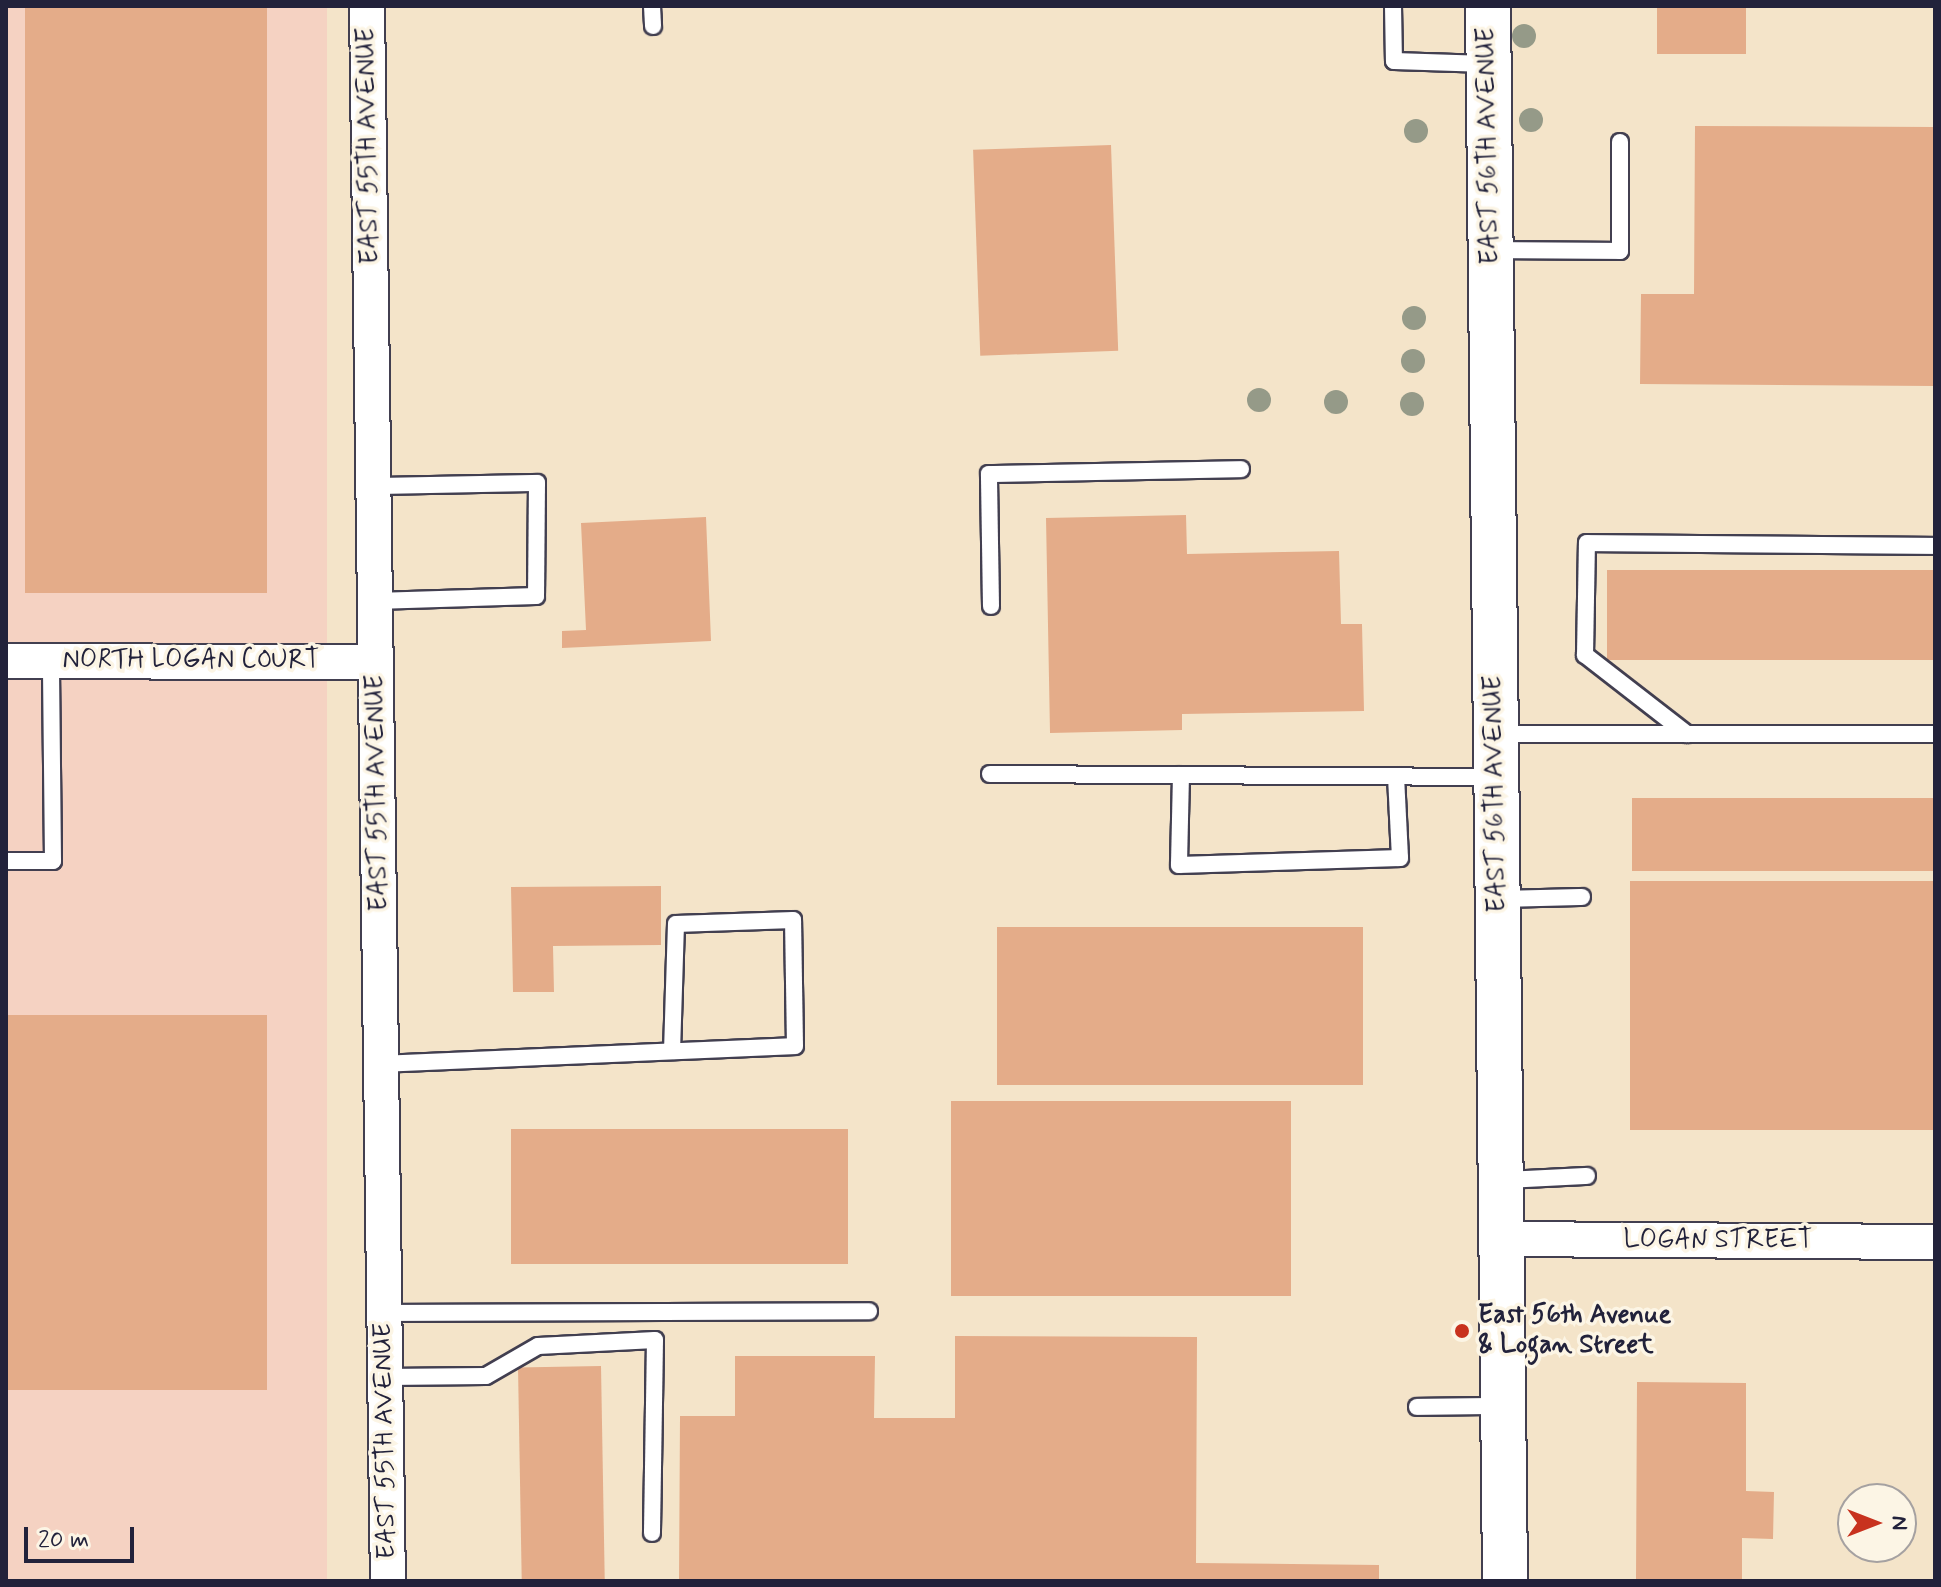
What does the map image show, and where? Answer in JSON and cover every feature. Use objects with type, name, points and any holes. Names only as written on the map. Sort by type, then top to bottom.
[{"type":"street","name":"EAST 55TH AVENUE","points":[[367,6],[388,1581]]},
{"type":"street","name":"EAST 56TH AVENUE","points":[[1488,6],[1505,1581]]},
{"type":"street","name":"NORTH LOGAN COURT","points":[[6,661],[376,662]]},
{"type":"street","name":"LOGAN STREET","points":[[1501,1239],[1935,1242]]},
{"type":"lane","points":[[652,6],[653,26]]},
{"type":"lane","points":[[1393,6],[1394,61],[1488,64]]},
{"type":"lane","points":[[1490,250],[1620,251],[1620,142]]},
{"type":"lane","points":[[991,606],[989,474],[1241,469]]},
{"type":"lane","points":[[374,486],[537,483],[536,596],[375,601]]},
{"type":"lane","points":[[1687,734],[1585,655],[1587,543],[1935,546]]},
{"type":"lane","points":[[6,861],[53,861],[51,661]]},
{"type":"lane","points":[[1496,734],[1935,734]]},
{"type":"lane","points":[[990,774],[1496,777]]},
{"type":"lane","points":[[1181,775],[1179,865],[1400,858],[1396,776]]},
{"type":"lane","points":[[1497,899],[1582,897]]},
{"type":"lane","points":[[382,1064],[795,1046],[793,920],[676,924],[672,1051]]},
{"type":"lane","points":[[1500,1180],[1587,1176]]},
{"type":"lane","points":[[385,1313],[869,1311]]},
{"type":"lane","points":[[385,1377],[486,1376],[538,1346],[655,1340],[652,1533]]},
{"type":"lane","points":[[1417,1407],[1504,1406]]},
{"type":"shaded area","points":[[6,6],[327,6],[327,1581],[6,1581]]},
{"type":"building","points":[[25,6],[267,6],[267,593],[25,593]]},
{"type":"building","points":[[1657,6],[1746,6],[1746,54],[1657,54]]},
{"type":"building","points":[[1695,126],[1935,127],[1935,386],[1640,384],[1641,294],[1694,294]]},
{"type":"building","points":[[1111,145],[1118,351],[980,356],[973,150]]},
{"type":"building","points":[[1186,515],[1187,554],[1339,551],[1341,624],[1362,624],[1364,711],[1182,714],[1182,730],[1050,733],[1046,518]]},
{"type":"building","points":[[706,517],[711,641],[562,648],[562,631],[586,630],[581,523]]},
{"type":"building","points":[[1607,570],[1935,570],[1935,660],[1607,660]]},
{"type":"building","points":[[1632,798],[1935,798],[1935,871],[1632,871]]},
{"type":"building","points":[[1630,881],[1935,881],[1935,1130],[1630,1130]]},
{"type":"building","points":[[661,886],[661,945],[553,946],[554,992],[513,992],[511,887]]},
{"type":"building","points":[[997,927],[1363,927],[1363,1085],[997,1085]]},
{"type":"building","points":[[6,1015],[267,1015],[267,1390],[6,1390]]},
{"type":"building","points":[[951,1101],[1291,1101],[1291,1296],[951,1296]]},
{"type":"building","points":[[511,1129],[848,1129],[848,1264],[511,1264]]},
{"type":"building","points":[[955,1336],[1197,1337],[1196,1563],[1379,1565],[1379,1581],[679,1581],[680,1416],[735,1416],[735,1356],[875,1356],[874,1418],[955,1418]]},
{"type":"building","points":[[601,1366],[605,1581],[522,1581],[518,1367]]},
{"type":"building","points":[[1637,1382],[1746,1383],[1746,1491],[1774,1492],[1773,1539],[1742,1538],[1742,1581],[1636,1581]]},
{"type":"place","name":"East 56th Avenue & Logan Street","points":[[1462,1331]]}]
